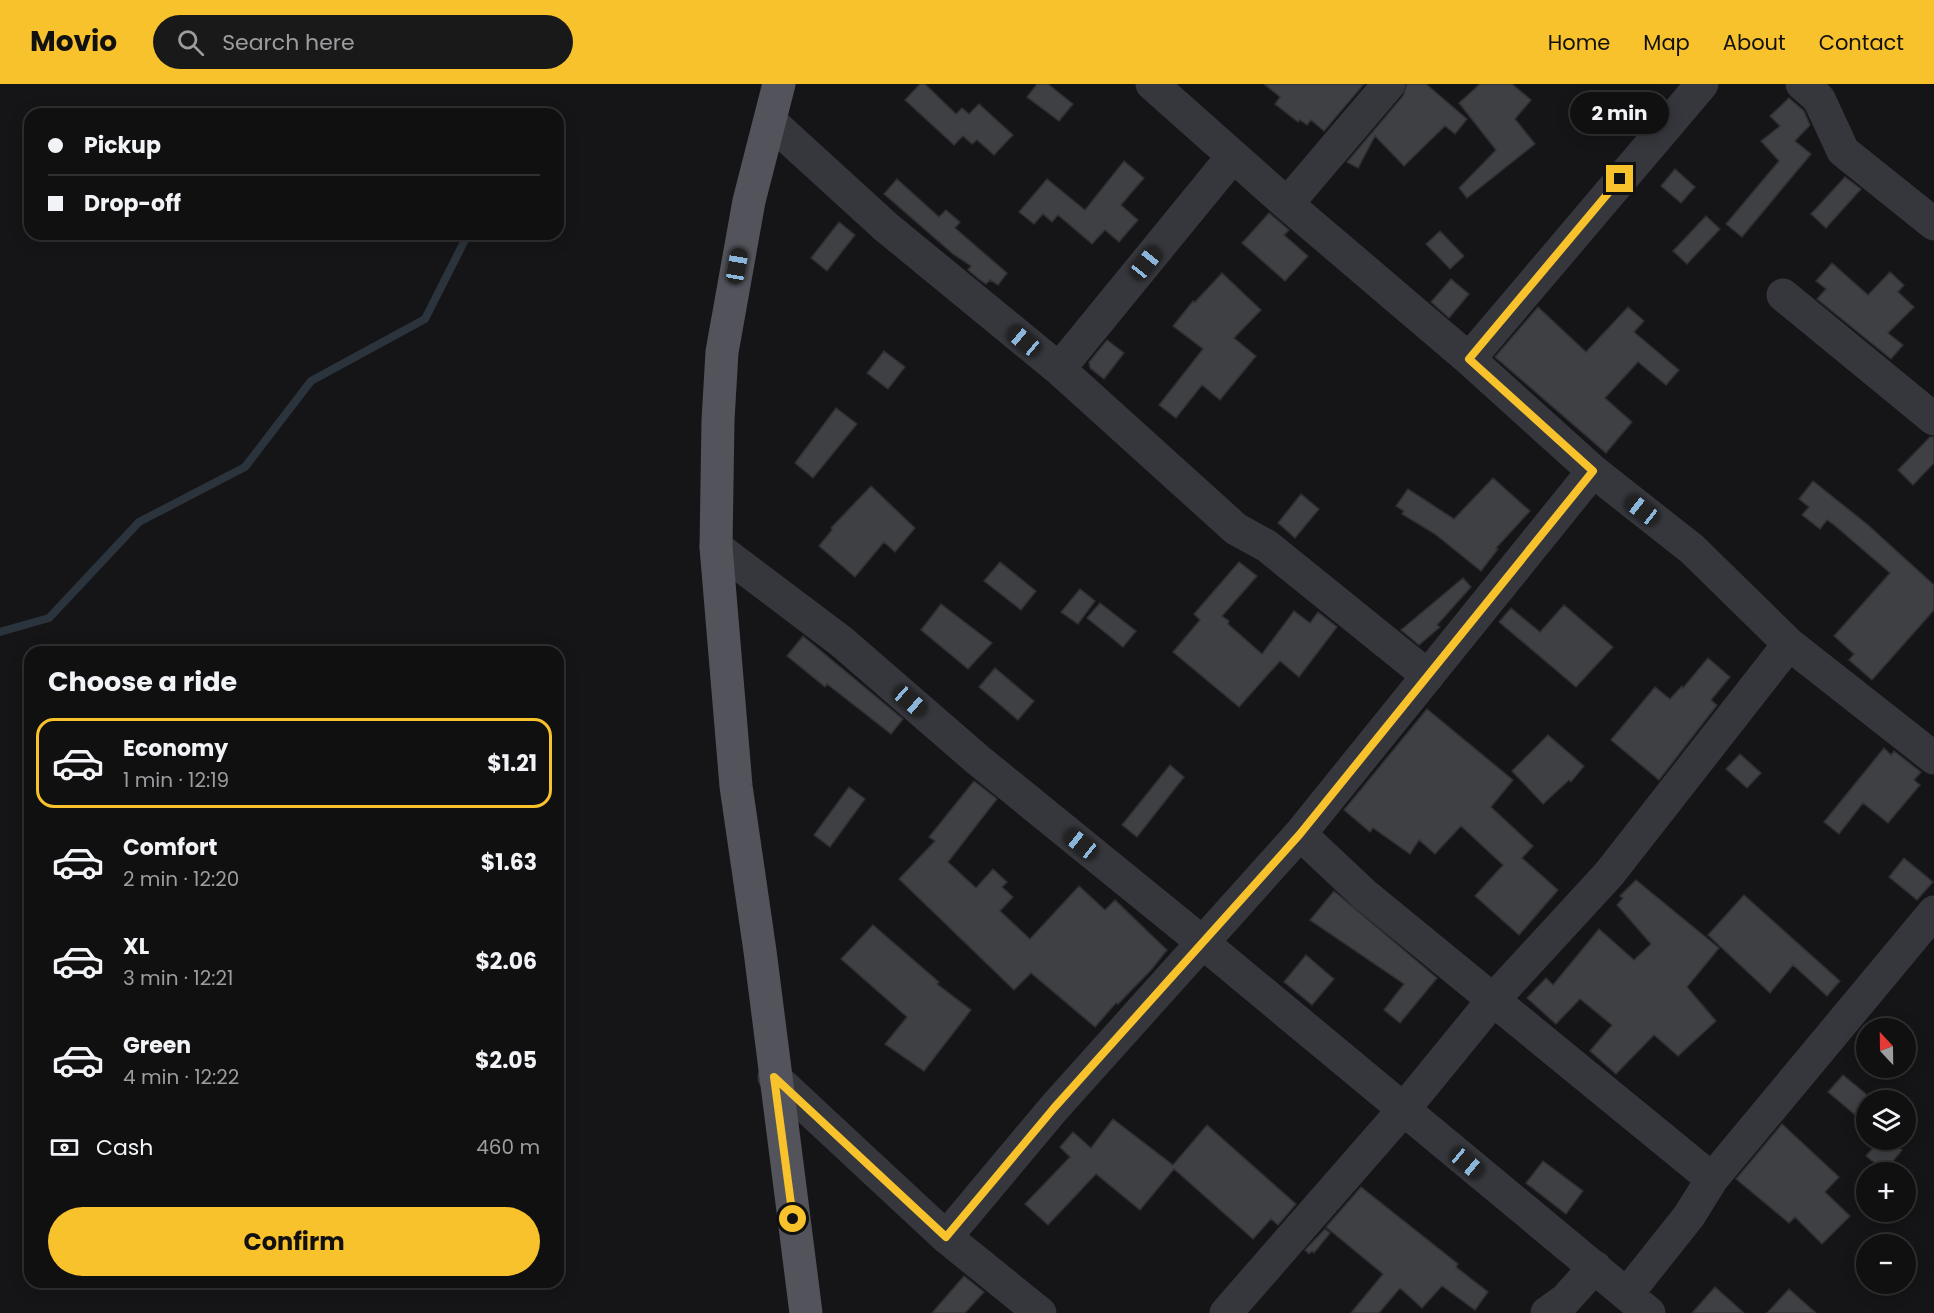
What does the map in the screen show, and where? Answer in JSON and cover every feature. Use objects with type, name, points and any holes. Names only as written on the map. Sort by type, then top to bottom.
[{"type":"main road","points":[[779,84],[749,201],[722,352],[718,420],[716,548],[736,786],[760,951],[774,1077],[806,1313]]},
{"type":"street","points":[[1152,84],[1287,204],[1469,359],[1593,471],[1692,549],[1789,644],[1931,750]]},
{"type":"street","points":[[1287,204],[1389,84]]},
{"type":"street","points":[[1469,359],[1702,84]]},
{"type":"street","points":[[1802,84],[1819,99],[1843,151],[1934,224]]},
{"type":"street","points":[[771,122],[886,227],[1059,369],[1236,529],[1267,546],[1428,676]]},
{"type":"street","points":[[1059,369],[1233,156]]},
{"type":"street","points":[[1783,295],[1934,419]]},
{"type":"street","points":[[946,1237],[1054,1108],[1300,834],[1593,471]]},
{"type":"street","points":[[716,548],[842,642],[978,760],[1638,1303],[1712,1179],[1934,912]]},
{"type":"street","points":[[1226,1313],[1404,1109],[1493,1000],[1609,874],[1789,644]]},
{"type":"street","points":[[1300,834],[1365,895],[1712,1179]]},
{"type":"street","points":[[774,1077],[946,1237],[1040,1313]]},
{"type":"street","points":[[1547,1313],[1565,1300],[1594,1267]]},
{"type":"building","points":[[920,84],[925,84],[956,114],[962,108],[969,114],[979,104],[1013,135],[994,155],[977,140],[972,144],[963,136],[954,145],[905,100]]},
{"type":"building","points":[[1037,84],[1048,84],[1073,104],[1059,121],[1027,97]]},
{"type":"building","points":[[1264,84],[1364,84],[1324,131],[1311,120],[1307,125],[1300,120],[1298,122],[1275,104],[1280,97]]},
{"type":"building","points":[[1407,84],[1426,84],[1467,119],[1455,134],[1445,126],[1404,166],[1375,136],[1358,168],[1347,162],[1403,96]]},
{"type":"building","points":[[1480,84],[1512,84],[1531,100],[1515,119],[1535,144],[1467,198],[1459,188],[1496,150],[1459,103]]},
{"type":"building","points":[[1789,98],[1804,111],[1810,125],[1795,141],[1811,154],[1742,237],[1726,224],[1779,161],[1761,141],[1780,126],[1770,116]]},
{"type":"building","points":[[1124,161],[1144,178],[1121,205],[1138,220],[1119,242],[1105,230],[1092,244],[1058,215],[1052,222],[1043,214],[1034,224],[1019,212],[1047,179],[1085,210]]},
{"type":"building","points":[[1675,169],[1695,187],[1681,203],[1661,186]]},
{"type":"building","points":[[1845,177],[1861,189],[1826,228],[1811,214]]},
{"type":"building","points":[[897,179],[939,217],[946,210],[960,222],[955,228],[1007,273],[998,285],[990,280],[986,284],[980,280],[968,270],[971,266],[953,254],[884,194]]},
{"type":"building","points":[[1269,213],[1289,230],[1284,235],[1308,256],[1285,281],[1242,243]]},
{"type":"building","points":[[1706,216],[1720,229],[1687,264],[1673,251]]},
{"type":"building","points":[[839,222],[855,235],[827,271],[811,258]]},
{"type":"building","points":[[1440,231],[1464,256],[1450,269],[1426,244]]},
{"type":"building","points":[[1832,263],[1868,295],[1890,272],[1904,285],[1898,292],[1914,307],[1888,333],[1903,345],[1891,359],[1817,299],[1826,289],[1816,281]]},
{"type":"building","points":[[1222,273],[1261,310],[1234,338],[1256,356],[1220,400],[1202,385],[1176,418],[1159,405],[1203,349],[1173,326],[1193,301],[1195,302]]},
{"type":"building","points":[[1451,279],[1469,294],[1449,318],[1431,302]]},
{"type":"building","points":[[1538,307],[1586,352],[1628,307],[1644,321],[1634,332],[1679,370],[1666,385],[1638,362],[1605,398],[1632,422],[1606,453],[1495,357]]},
{"type":"building","points":[[1107,340],[1124,353],[1104,379],[1090,368],[1089,362]]},
{"type":"building","points":[[884,351],[905,367],[888,389],[867,373]]},
{"type":"building","points":[[836,408],[857,424],[813,478],[795,463]]},
{"type":"building","points":[[1930,437],[1934,437],[1934,463],[1913,485],[1898,470]]},
{"type":"building","points":[[1493,478],[1530,511],[1496,548],[1498,549],[1481,571],[1435,534],[1402,514],[1404,511],[1396,506],[1408,489],[1454,519]]},
{"type":"building","points":[[1813,481],[1868,525],[1934,585],[1934,610],[1872,680],[1849,660],[1854,654],[1834,636],[1890,573],[1827,520],[1820,529],[1802,515],[1809,507],[1799,499]]},
{"type":"building","points":[[871,486],[915,528],[895,552],[884,542],[855,577],[819,546],[832,530],[831,528]]},
{"type":"building","points":[[1301,494],[1319,509],[1295,538],[1278,523]]},
{"type":"building","points":[[1000,562],[1036,591],[1021,610],[984,581]]},
{"type":"building","points":[[1239,562],[1257,576],[1222,616],[1262,654],[1294,611],[1310,623],[1318,612],[1337,627],[1299,677],[1280,661],[1239,707],[1173,652],[1200,620],[1194,614]]},
{"type":"building","points":[[1463,578],[1471,587],[1437,625],[1440,627],[1419,645],[1401,630]]},
{"type":"building","points":[[1080,589],[1095,601],[1078,624],[1061,612]]},
{"type":"building","points":[[1100,603],[1136,631],[1123,647],[1087,618]]},
{"type":"building","points":[[941,604],[992,643],[968,669],[921,630]]},
{"type":"building","points":[[1564,605],[1613,647],[1576,687],[1499,622],[1511,608],[1540,632]]},
{"type":"building","points":[[803,636],[903,719],[891,734],[827,684],[825,687],[787,656]]},
{"type":"building","points":[[1708,658],[1730,677],[1711,700],[1717,705],[1659,780],[1611,740],[1655,687],[1670,699],[1682,686],[1683,688]]},
{"type":"building","points":[[995,668],[1034,701],[1018,720],[979,687]]},
{"type":"building","points":[[1427,709],[1513,780],[1491,807],[1533,846],[1522,858],[1558,890],[1519,935],[1475,896],[1503,865],[1461,826],[1435,854],[1419,840],[1410,854],[1373,828],[1370,832],[1344,810]]},
{"type":"building","points":[[1548,735],[1584,766],[1571,782],[1569,780],[1543,804],[1512,771]]},
{"type":"building","points":[[1884,748],[1891,755],[1894,751],[1921,772],[1914,780],[1920,785],[1888,823],[1863,803],[1839,834],[1824,822]]},
{"type":"building","points":[[1740,754],[1761,773],[1747,788],[1726,769]]},
{"type":"building","points":[[1170,765],[1184,777],[1137,837],[1122,825]]},
{"type":"building","points":[[974,781],[997,799],[948,862],[976,888],[993,869],[1007,882],[1002,887],[1013,897],[1000,911],[1030,939],[1079,886],[1105,910],[1115,900],[1167,950],[1151,970],[1118,1004],[1116,1003],[1095,1027],[1031,973],[1014,990],[899,879],[935,841],[929,837]]},
{"type":"building","points":[[849,787],[865,799],[830,847],[814,835]]},
{"type":"building","points":[[1904,858],[1933,882],[1917,900],[1889,877]]},
{"type":"building","points":[[1636,880],[1719,948],[1687,987],[1716,1021],[1678,1056],[1654,1035],[1616,1074],[1590,1051],[1612,1025],[1580,999],[1556,1024],[1527,998],[1546,978],[1553,985],[1599,929],[1634,960],[1651,944],[1617,905],[1623,898],[1620,896]]},
{"type":"building","points":[[1334,891],[1437,978],[1400,1023],[1384,1010],[1404,984],[1310,920]]},
{"type":"building","points":[[1744,895],[1840,981],[1827,996],[1793,965],[1770,993],[1708,935]]},
{"type":"building","points":[[873,925],[939,982],[937,984],[971,1010],[924,1071],[885,1044],[907,1017],[841,959]]},
{"type":"building","points":[[1306,955],[1334,979],[1312,1005],[1284,982]]},
{"type":"building","points":[[1843,1075],[1861,1090],[1856,1090],[1856,1116],[1828,1092]]},
{"type":"building","points":[[1113,1119],[1173,1165],[1207,1125],[1296,1204],[1278,1225],[1271,1219],[1253,1239],[1174,1169],[1140,1210],[1096,1174],[1048,1225],[1025,1204],[1070,1157],[1060,1147],[1073,1132],[1091,1148]]},
{"type":"building","points":[[1782,1124],[1839,1177],[1825,1192],[1850,1216],[1822,1244],[1795,1217],[1789,1223],[1736,1179]]},
{"type":"building","points":[[1871,1150],[1902,1150],[1892,1162],[1874,1162],[1866,1156]]},
{"type":"building","points":[[1543,1161],[1583,1191],[1566,1214],[1526,1183]]},
{"type":"building","points":[[1361,1187],[1458,1264],[1456,1267],[1488,1292],[1475,1310],[1442,1286],[1422,1308],[1400,1288],[1379,1313],[1351,1313],[1383,1274],[1326,1227]]},
{"type":"building","points":[[1325,1229],[1330,1233],[1314,1253],[1312,1251],[1309,1254],[1305,1250]]},
{"type":"building","points":[[964,1276],[984,1292],[965,1313],[932,1313]]},
{"type":"building","points":[[1715,1287],[1744,1313],[1692,1313]]},
{"type":"building","points":[[1789,1289],[1816,1313],[1767,1313]]},
{"type":"waterway","points":[[0,632],[49,618],[139,522],[245,467],[311,381],[425,319],[465,240]]},
{"type":"route","points":[[793,1219],[774,1077],[946,1237],[1054,1108],[1300,834],[1593,471],[1469,359],[1620,179]]}]
